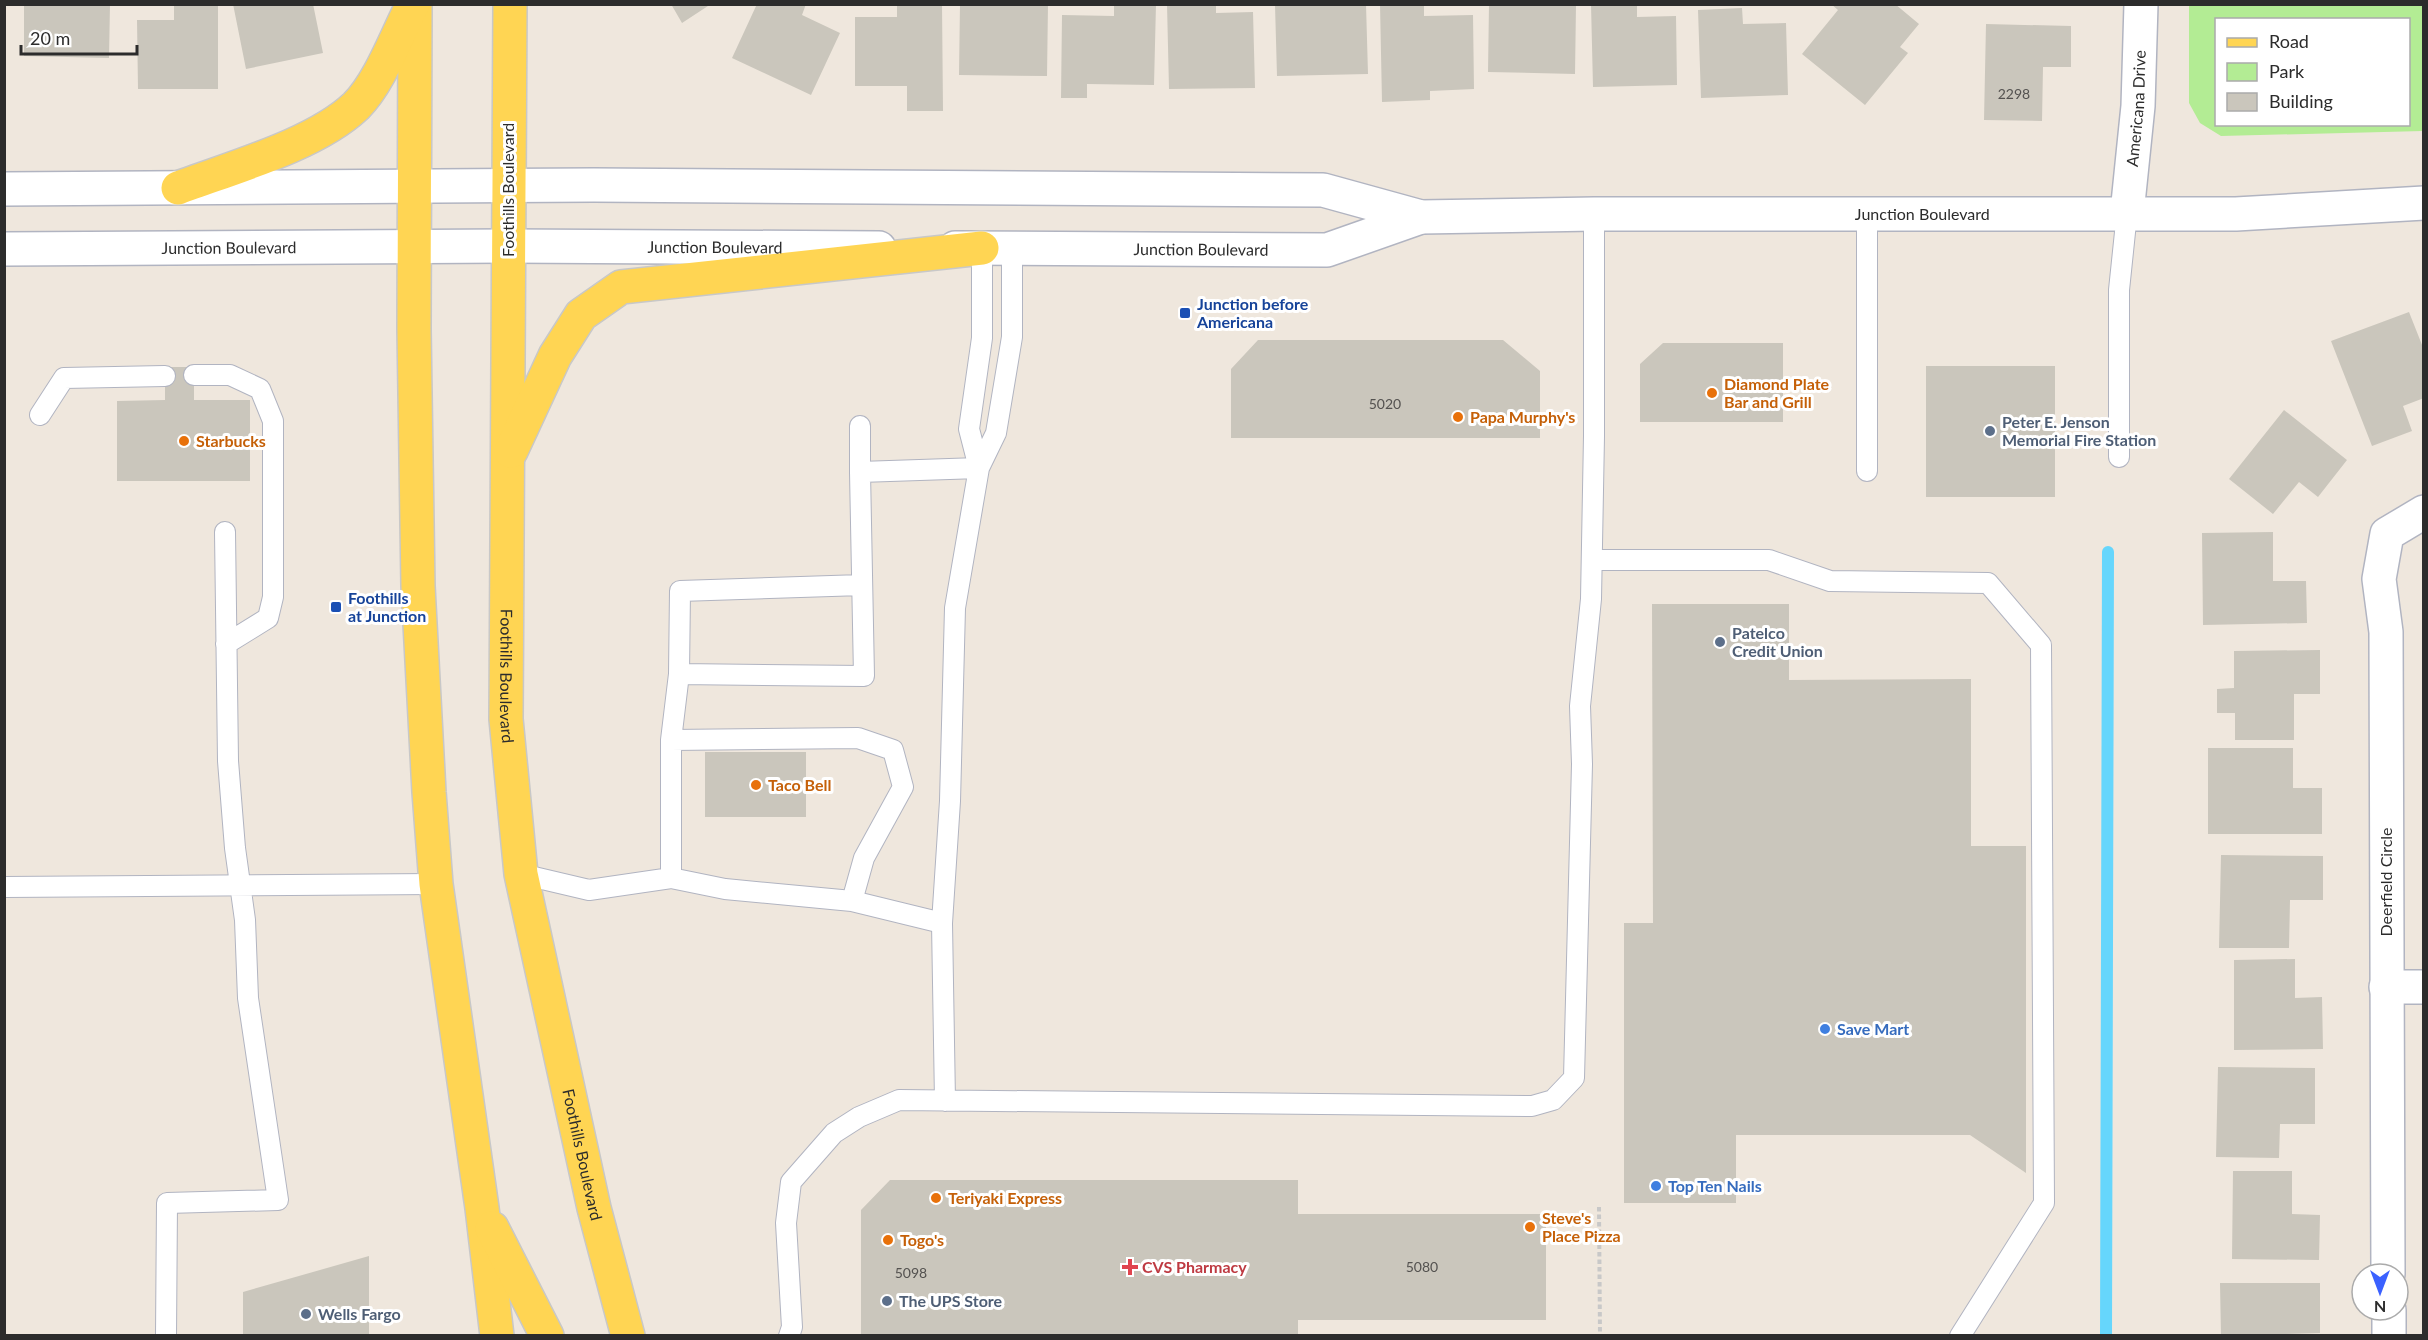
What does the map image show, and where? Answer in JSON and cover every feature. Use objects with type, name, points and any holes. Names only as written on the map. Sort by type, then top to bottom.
[{"type":"main road","points":[[414,4],[418,586],[436,884],[482,1208],[497,1335]]},
{"type":"main road","points":[[178,188],[312,137],[356,105],[374,81],[414,4]]},
{"type":"main road","name":"Foothills Boulevard","points":[[510,4],[506,719],[521,874],[594,1208],[628,1335]]},
{"type":"main road","name":"Americana Drive","points":[[2127,213],[2139,106],[2141,4]]},
{"type":"main road","name":"Junction Boulevard","points":[[4,189],[508,186],[1323,190],[1421,217],[1594,214],[2236,214],[2424,203]]},
{"type":"main road","name":"Junction Boulevard","points":[[4,249],[507,246],[1327,250],[1421,217]]},
{"type":"main road","points":[[507,462],[555,356],[582,315],[621,287],[997,248]]},
{"type":"main road","name":"Deerfield Circle","points":[[2388,1262],[2386,632],[2379,579],[2387,534],[2424,512]]},
{"type":"main road","points":[[2386,987],[2424,987]]},
{"type":"main road","points":[[482,1208],[548,1335]]},
{"type":"lane","points":[[1867,213],[1867,471]]},
{"type":"lane","points":[[2119,457],[2119,290],[2127,213]]},
{"type":"lane","points":[[789,1335],[792,1327],[786,1223],[791,1182],[834,1133],[859,1117],[899,1100],[1532,1106],[1552,1100],[1574,1078],[1582,764],[1580,706],[1591,599],[1592,560],[1594,214]]},
{"type":"lane","points":[[945,1101],[942,923],[950,801],[955,608],[979,468],[996,433],[1012,337],[997,248]]},
{"type":"lane","points":[[979,468],[969,429],[997,248]]},
{"type":"lane","points":[[194,375],[230,375],[260,389],[273,421],[273,597],[268,618],[226,644]]},
{"type":"lane","points":[[40,416],[64,378],[165,376]]},
{"type":"lane","points":[[679,674],[864,676],[860,426]]},
{"type":"lane","points":[[860,472],[979,468]]},
{"type":"lane","points":[[166,1335],[167,1203],[278,1200],[248,998],[245,920],[239,887],[228,761],[225,532]]},
{"type":"lane","points":[[1592,560],[1769,560],[1830,581],[1988,583],[2041,645],[2044,1203],[1960,1335]]},
{"type":"lane","points":[[671,878],[671,740],[679,674],[680,591],[862,585]]},
{"type":"lane","points":[[671,740],[858,738],[893,750],[903,788],[864,858],[852,901]]},
{"type":"lane","points":[[521,874],[590,890],[671,878],[725,889],[852,901],[942,923]]},
{"type":"lane","points":[[4,887],[436,884]]},
{"type":"path","points":[[1599,1207],[1600,1335]]},
{"type":"green space","points":[[2189,5],[2423,5],[2423,131],[2221,136],[2200,123],[2189,103]]},
{"type":"building","points":[[24,4],[110,4],[109,58],[24,56]]},
{"type":"building","points":[[233,4],[313,4],[323,53],[246,69]]},
{"type":"building","points":[[671,4],[711,4],[682,23]]},
{"type":"building","points":[[757,4],[806,4],[802,15],[840,33],[811,95],[732,58]]},
{"type":"building","points":[[897,4],[942,4],[943,111],[907,111],[907,86],[855,86],[855,17],[897,17]]},
{"type":"building","points":[[960,4],[1048,4],[1047,76],[959,75]]},
{"type":"building","points":[[1114,4],[1156,4],[1154,85],[1087,84],[1087,98],[1061,98],[1062,15],[1114,16]]},
{"type":"building","points":[[1167,4],[1216,4],[1216,13],[1253,12],[1255,88],[1169,89]]},
{"type":"building","points":[[1366,4],[1368,74],[1277,76],[1275,5]]},
{"type":"building","points":[[1380,4],[1424,4],[1424,16],[1473,15],[1474,89],[1430,91],[1430,100],[1382,102]]},
{"type":"building","points":[[1489,4],[1576,5],[1575,74],[1488,72]]},
{"type":"building","points":[[1591,4],[1637,4],[1637,17],[1676,16],[1677,85],[1593,87]]},
{"type":"building","points":[[1831,4],[1895,4],[1919,24],[1900,47],[1908,53],[1865,105],[1802,54],[1838,10]]},
{"type":"building","points":[[174,5],[218,5],[218,89],[138,89],[137,20],[174,20]]},
{"type":"building","points":[[1742,8],[1743,24],[1786,23],[1788,95],[1701,98],[1698,10]]},
{"type":"building","points":[[1986,24],[2071,26],[2071,67],[2043,67],[2042,121],[1984,120]]},
{"type":"building","points":[[2409,312],[2424,350],[2424,398],[2403,406],[2412,431],[2372,446],[2331,341]]},
{"type":"building","points":[[1258,340],[1503,340],[1540,371],[1540,438],[1231,438],[1231,369]]},
{"type":"building","name":"Diamond Plate Bar and Grill","points":[[1663,343],[1783,343],[1783,422],[1640,422],[1640,364]]},
{"type":"building","name":"Peter E. Jenson Memorial Fire Station","points":[[1926,366],[2055,366],[2055,497],[1926,497]]},
{"type":"building","name":"Starbucks","points":[[165,367],[194,367],[194,400],[250,400],[250,481],[117,481],[117,401],[165,400]]},
{"type":"building","points":[[2284,410],[2347,460],[2318,497],[2299,482],[2273,514],[2229,479]]},
{"type":"building","points":[[2273,532],[2273,581],[2306,581],[2307,623],[2203,625],[2202,533]]},
{"type":"building","name":"Save Mart","points":[[1652,604],[1789,604],[1789,680],[1971,679],[1971,846],[2026,846],[2026,1173],[1970,1135],[1736,1135],[1736,1203],[1624,1203],[1624,923],[1653,923]]},
{"type":"building","points":[[2320,650],[2320,694],[2294,694],[2294,740],[2235,740],[2235,713],[2217,713],[2217,689],[2234,688],[2234,651]]},
{"type":"building","points":[[2208,748],[2293,748],[2293,788],[2322,788],[2322,834],[2208,834]]},
{"type":"building","name":"Taco Bell","points":[[705,752],[806,752],[806,817],[705,817]]},
{"type":"building","points":[[2221,855],[2323,856],[2323,900],[2290,900],[2289,948],[2219,948]]},
{"type":"building","points":[[2295,959],[2295,998],[2322,997],[2323,1049],[2234,1050],[2234,960]]},
{"type":"building","points":[[2218,1067],[2315,1068],[2315,1124],[2280,1124],[2279,1158],[2216,1157]]},
{"type":"building","points":[[2233,1171],[2292,1171],[2292,1214],[2320,1215],[2319,1260],[2232,1259]]},
{"type":"building","points":[[890,1180],[1298,1180],[1298,1214],[1546,1214],[1546,1320],[1298,1320],[1298,1336],[861,1336],[861,1210]]},
{"type":"building","name":"Wells Fargo","points":[[369,1256],[369,1336],[243,1336],[243,1292]]},
{"type":"building","points":[[2220,1283],[2320,1283],[2320,1333],[2221,1336]]},
{"type":"waterway","points":[[2106,1336],[2108,552]]},
{"type":"place","name":"Junction before Americana","points":[[1185,313]]},
{"type":"place","name":"Diamond Plate Bar and Grill","points":[[1712,393]]},
{"type":"place","name":"Papa Murphy's","points":[[1458,417]]},
{"type":"place","name":"Peter E. Jenson Memorial Fire Station","points":[[1990,431]]},
{"type":"place","name":"Starbucks","points":[[184,441]]},
{"type":"place","name":"Foothills at Junction","points":[[336,607]]},
{"type":"place","name":"Patelco Credit Union","points":[[1720,642]]},
{"type":"place","name":"Taco Bell","points":[[756,785]]},
{"type":"place","name":"Save Mart","points":[[1825,1029]]},
{"type":"place","name":"Top Ten Nails","points":[[1656,1186]]},
{"type":"place","name":"Teriyaki Express","points":[[936,1198]]},
{"type":"place","name":"Steve's Place Pizza","points":[[1530,1227]]},
{"type":"place","name":"Togo's","points":[[888,1240]]},
{"type":"place","name":"CVS Pharmacy","points":[[1130,1267]]},
{"type":"place","name":"The UPS Store","points":[[887,1301]]},
{"type":"place","name":"Wells Fargo","points":[[306,1314]]}]
